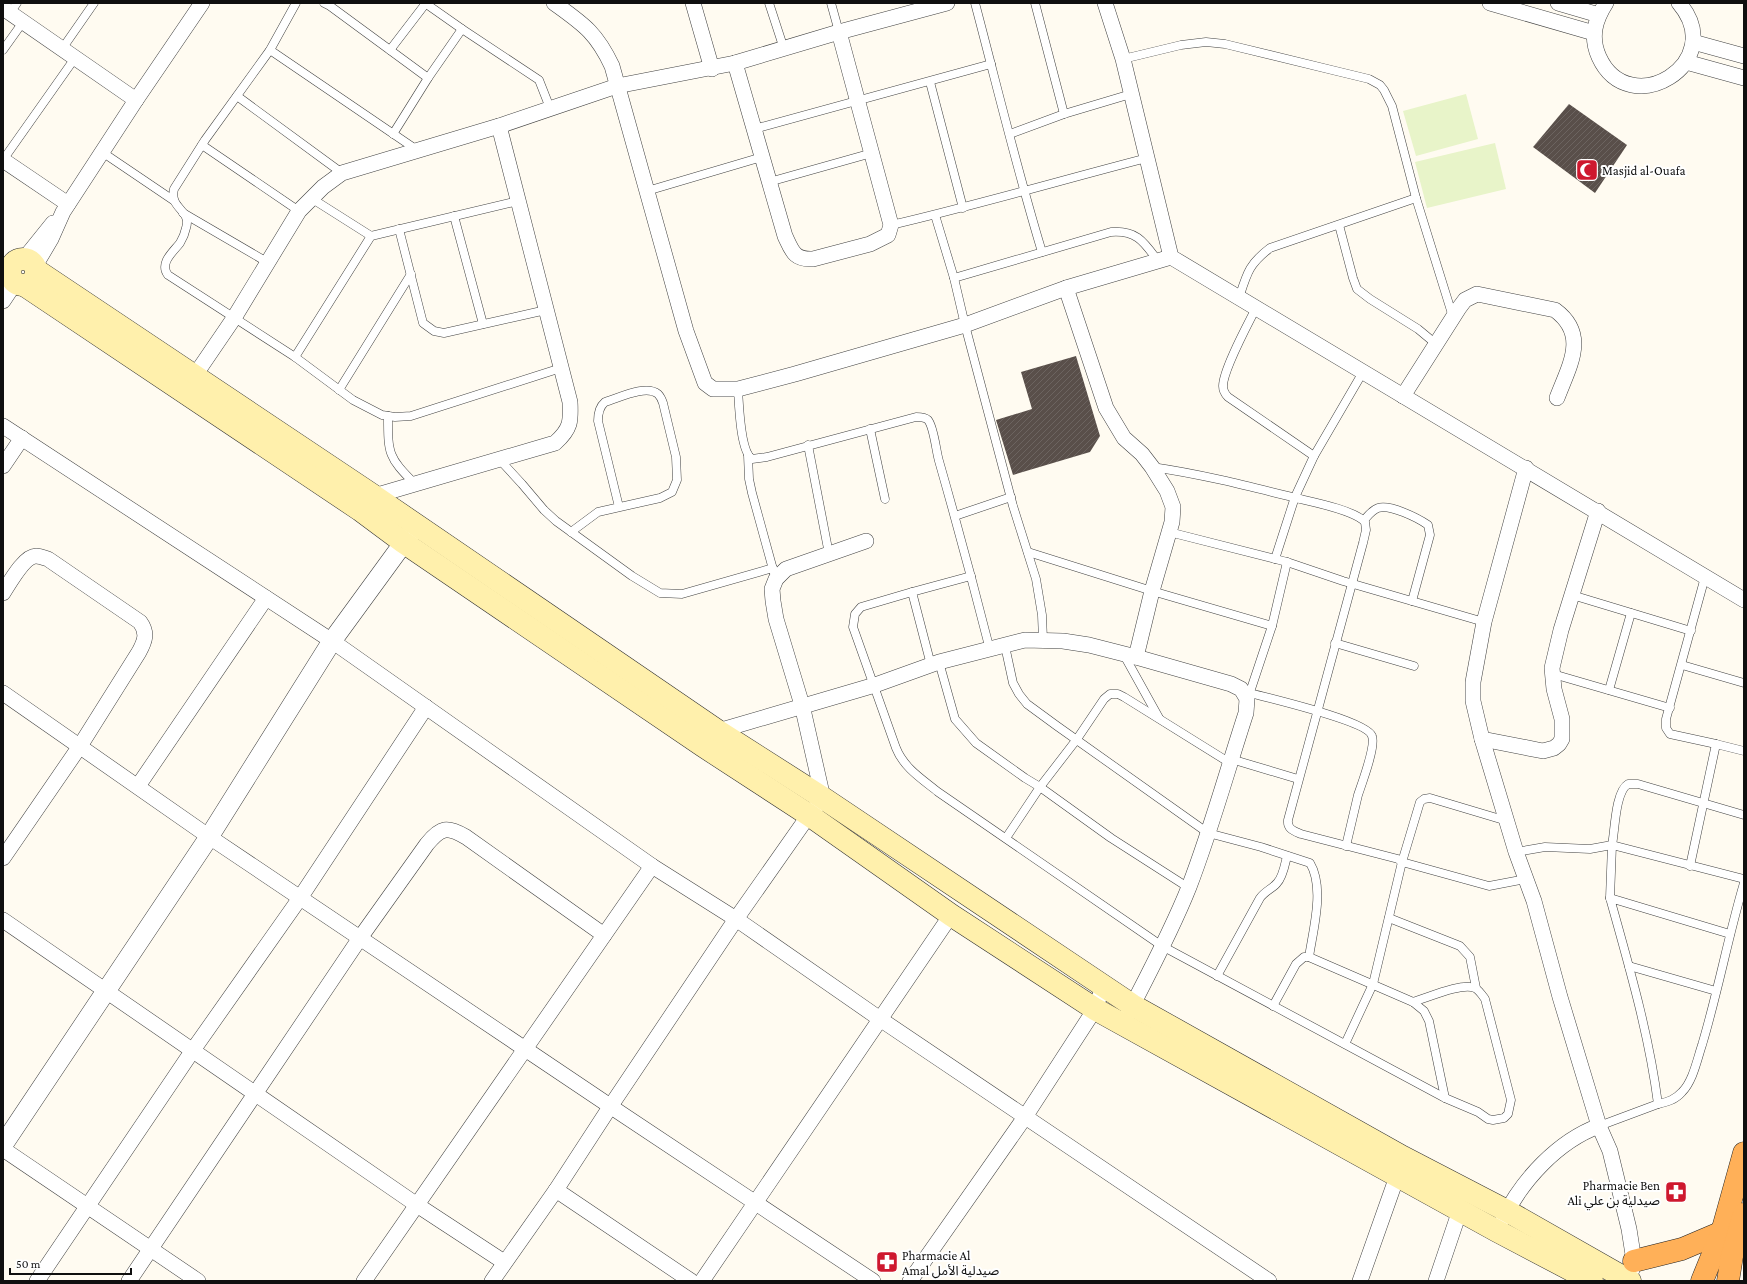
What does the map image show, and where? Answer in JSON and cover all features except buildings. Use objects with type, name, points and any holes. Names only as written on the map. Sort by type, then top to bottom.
[{"type":"highway","points":[[1702,1281],[1722,1232],[1744,1153]]},
{"type":"highway","points":[[1728,1281],[1732,1256],[1744,1214]]},
{"type":"highway","points":[[1631,1274],[1682,1249],[1722,1232]]},
{"type":"main road","points":[[19,269],[367,503],[417,526],[710,738],[809,815],[951,915],[1095,1009],[1122,1025],[1401,1166],[1507,1211],[1631,1274]]},
{"type":"main road","points":[[367,503],[403,542],[710,738],[823,798],[1103,987],[1401,1166],[1460,1210],[1592,1281]]},
{"type":"street","points":[[3,301],[19,269],[51,239],[66,208],[136,100],[202,3]]},
{"type":"street","points":[[554,3],[580,22],[597,38],[612,66],[686,331],[705,383],[713,389],[738,389],[781,379],[965,325],[1066,288],[1165,259],[1256,308],[1526,468],[1744,600]]},
{"type":"street","points":[[190,383],[234,318],[299,210],[311,198],[342,173],[499,126],[617,86],[735,63],[839,32],[947,3]]},
{"type":"street","points":[[1105,3],[1123,59],[1147,158],[1165,259]]},
{"type":"street","points":[[1490,3],[1594,33]]},
{"type":"street","points":[[1558,3],[1603,9],[1594,33],[1595,49],[1602,65],[1614,76],[1628,84],[1645,86],[1661,83],[1675,75],[1686,62],[1693,42],[1692,26],[1686,12],[1679,3]]},
{"type":"street","points":[[691,5],[712,68]]},
{"type":"street","points":[[10,8],[22,22],[136,100]]},
{"type":"street","points":[[735,63],[785,236],[794,254],[799,258],[813,259],[870,244],[888,235],[891,225],[839,32]]},
{"type":"street","points":[[1693,42],[1744,56]]},
{"type":"street","points":[[1686,62],[1744,78]]},
{"type":"street","points":[[367,503],[415,484],[555,442],[568,429],[571,423],[570,402],[499,126]]},
{"type":"street","points":[[3,160],[66,208]]},
{"type":"street","points":[[1066,288],[1106,408],[1124,438],[1142,454],[1172,499],[1173,514],[1169,532],[1152,591],[1130,656]]},
{"type":"street","points":[[1403,396],[1465,300],[1477,294],[1555,310],[1563,316],[1572,327],[1575,350],[1558,398]]},
{"type":"street","points":[[3,426],[332,641],[652,866],[736,920],[880,1019],[1269,1281]]},
{"type":"street","points":[[3,466],[22,438]]},
{"type":"street","points":[[1526,468],[1484,622],[1473,682],[1473,701],[1482,739],[1516,852],[1534,901],[1560,997],[1599,1126],[1610,1151],[1629,1229],[1631,1274]]},
{"type":"street","points":[[1482,739],[1543,751],[1554,748],[1559,744],[1562,738],[1563,730],[1562,719],[1554,690],[1552,668],[1561,630],[1598,512]]},
{"type":"street","points":[[3,1145],[209,837],[332,641],[403,542],[417,526]]},
{"type":"street","points":[[492,1281],[556,1190],[736,920],[809,815],[823,798],[802,705],[776,620],[772,589],[774,574],[866,541]]},
{"type":"street","points":[[3,593],[16,573],[27,560],[35,556],[48,559],[140,622],[145,628],[145,641],[139,652],[80,746],[3,858]]},
{"type":"street","points":[[138,786],[266,598]]},
{"type":"street","points":[[710,738],[802,705],[875,685],[935,663],[1025,640],[1064,641],[1089,645],[1231,684],[1240,689],[1248,696],[1246,713],[1189,888],[1162,946],[1122,1025]]},
{"type":"street","points":[[3,692],[209,837],[524,1050],[873,1281]]},
{"type":"street","points":[[37,1281],[86,1206],[193,1050],[300,898],[426,707]]},
{"type":"street","points":[[129,1281],[360,938],[434,834],[444,829],[459,833],[471,840],[604,935]]},
{"type":"street","points":[[364,1281],[652,866]]},
{"type":"street","points":[[702,1281],[754,1202],[951,915]]},
{"type":"street","points":[[3,920],[417,1205],[504,1262]]},
{"type":"street","points":[[910,1281],[1025,1117],[1095,1009],[1103,987]]},
{"type":"street","points":[[1497,1231],[1507,1211],[1528,1180],[1570,1141],[1586,1131],[1599,1126]]},
{"type":"street","points":[[3,1149],[198,1281]]},
{"type":"street","points":[[1360,1281],[1401,1166]]},
{"type":"street","points":[[556,1190],[691,1281]]},
{"type":"street","points":[[1436,1281],[1460,1210]]},
{"type":"lane","points":[[62,50],[94,3]]},
{"type":"lane","points":[[173,200],[172,196],[174,188],[202,145],[270,50],[296,3]]},
{"type":"lane","points":[[324,3],[428,78]]},
{"type":"lane","points":[[390,50],[425,3],[539,80],[550,108]]},
{"type":"lane","points":[[769,3],[784,49]]},
{"type":"lane","points":[[831,3],[839,32]]},
{"type":"lane","points":[[974,3],[1042,252]]},
{"type":"lane","points":[[1035,3],[1064,114]]},
{"type":"lane","points":[[3,50],[22,22]]},
{"type":"lane","points":[[393,134],[428,78],[462,29]]},
{"type":"lane","points":[[1123,59],[1181,45],[1206,42],[1225,44],[1372,81],[1384,90],[1392,106],[1416,198],[1453,318]]},
{"type":"lane","points":[[270,50],[417,150]]},
{"type":"lane","points":[[3,160],[75,58]]},
{"type":"lane","points":[[754,129],[930,82],[991,64]]},
{"type":"lane","points":[[930,82],[963,208]]},
{"type":"lane","points":[[1010,134],[1064,114],[1131,94]]},
{"type":"lane","points":[[237,96],[342,173]]},
{"type":"lane","points":[[202,145],[299,210]]},
{"type":"lane","points":[[102,152],[173,200],[183,213],[187,224],[181,241],[166,262],[165,272],[174,280],[295,358],[339,390],[371,410],[388,416],[412,416],[561,368]]},
{"type":"lane","points":[[769,182],[872,153]]},
{"type":"lane","points":[[647,191],[762,157]]},
{"type":"lane","points":[[891,225],[963,208],[1024,190],[1147,158]]},
{"type":"lane","points":[[311,198],[371,236]]},
{"type":"lane","points":[[1239,298],[1248,270],[1256,258],[1270,248],[1416,198]]},
{"type":"lane","points":[[295,358],[371,236],[518,201]]},
{"type":"lane","points":[[183,213],[267,262]]},
{"type":"lane","points":[[935,215],[954,278],[1011,497],[1036,579],[1040,600],[1042,640]]},
{"type":"lane","points":[[454,216],[483,324]]},
{"type":"lane","points":[[1339,225],[1353,278],[1358,289],[1370,299],[1418,329],[1436,344]]},
{"type":"lane","points":[[399,229],[423,323],[434,331],[444,333],[546,310]]},
{"type":"lane","points":[[954,278],[1111,232],[1121,232],[1137,237],[1165,259]]},
{"type":"lane","points":[[339,390],[411,274]]},
{"type":"lane","points":[[1256,308],[1229,367],[1224,380],[1224,390],[1228,397],[1314,456]]},
{"type":"lane","points":[[1275,559],[1295,497],[1314,456],[1363,372]]},
{"type":"lane","points":[[499,459],[544,510],[571,532],[648,587],[664,594],[682,594],[774,574],[749,479],[748,455],[741,424],[738,389]]},
{"type":"lane","points":[[571,532],[598,512],[660,498],[672,492],[677,480],[676,457],[663,402],[659,395],[651,390],[643,390],[605,402],[598,414],[598,421],[618,507]]},
{"type":"lane","points":[[388,416],[390,454],[394,462],[415,484]]},
{"type":"lane","points":[[748,455],[752,459],[767,457],[916,417],[928,420],[931,426],[935,447],[971,576],[997,648],[1019,694],[1027,704],[1208,833],[1261,847],[1310,864],[1314,870],[1317,907],[1310,957]]},
{"type":"lane","points":[[870,429],[885,499]]},
{"type":"lane","points":[[808,445],[829,554]]},
{"type":"lane","points":[[1152,467],[1194,473],[1295,497],[1353,514],[1364,520]]},
{"type":"lane","points":[[955,516],[1011,497]]},
{"type":"lane","points":[[1364,520],[1374,510],[1386,507],[1394,508],[1428,525],[1430,535],[1412,601]]},
{"type":"lane","points":[[1364,520],[1366,530],[1298,779],[1288,820],[1289,827],[1301,834],[1398,859],[1402,862],[1489,886],[1526,879]]},
{"type":"lane","points":[[1169,532],[1286,562],[1351,584],[1484,622]]},
{"type":"lane","points":[[1028,552],[1152,591],[1272,626]]},
{"type":"lane","points":[[1286,562],[1272,626],[1248,696],[1317,711],[1363,727],[1369,731],[1373,737],[1371,752],[1358,796],[1346,846]]},
{"type":"lane","points":[[971,576],[865,605],[855,614],[854,627],[899,757],[906,766],[938,792],[1162,946],[1445,1098],[1493,1120],[1504,1118],[1508,1114],[1510,1106],[1509,1092],[1485,999],[1476,988],[1470,957],[1460,946],[1389,918]]},
{"type":"lane","points":[[1705,577],[1666,723],[1666,728],[1670,734],[1744,751]]},
{"type":"lane","points":[[912,592],[955,719],[962,729],[976,743],[1025,778],[1040,786],[1111,838],[1189,888]]},
{"type":"lane","points":[[1572,595],[1691,631]]},
{"type":"lane","points":[[1610,690],[1631,613]]},
{"type":"lane","points":[[1335,643],[1414,666]]},
{"type":"lane","points":[[1130,656],[1160,719]]},
{"type":"lane","points":[[1682,665],[1744,683]]},
{"type":"lane","points":[[1553,674],[1670,708]]},
{"type":"lane","points":[[1006,838],[1040,786],[1077,739],[1104,699],[1110,694],[1118,694],[1124,697],[1231,761],[1298,779]]},
{"type":"lane","points":[[1690,866],[1716,744]]},
{"type":"lane","points":[[1658,1104],[1653,1063],[1630,966],[1610,898],[1612,845],[1619,800],[1622,790],[1628,784],[1638,784],[1744,815]]},
{"type":"lane","points":[[1345,1044],[1373,984],[1402,862],[1420,802],[1424,798],[1430,798],[1507,821]]},
{"type":"lane","points":[[1516,852],[1545,847],[1590,848],[1612,845],[1744,879]]},
{"type":"lane","points":[[1216,976],[1260,898],[1265,891],[1277,883],[1281,877],[1287,856]]},
{"type":"lane","points":[[1599,1126],[1675,1099],[1683,1092],[1690,1079],[1707,1026],[1744,883]]},
{"type":"lane","points":[[1610,898],[1730,934]]},
{"type":"lane","points":[[1273,1006],[1296,964],[1304,957],[1310,957],[1413,1002],[1424,1011],[1429,1021],[1445,1098]]},
{"type":"lane","points":[[1630,966],[1716,991]]},
{"type":"lane","points":[[1413,1002],[1465,986],[1476,988]]},
{"type":"green space","points":[[1466,94],[1478,139],[1416,156],[1403,111]]},
{"type":"green space","points":[[1495,143],[1506,189],[1427,208],[1415,162]]},
{"type":"place","name":"Masjid al-Ouafa","points":[[1587,170]]},
{"type":"place","name":"Pharmacie Ben Ali صيدلية بن علي","points":[[1676,1192]]},
{"type":"place","name":"Pharmacie Al Amal صيدلية الأمل","points":[[887,1262]]}]
